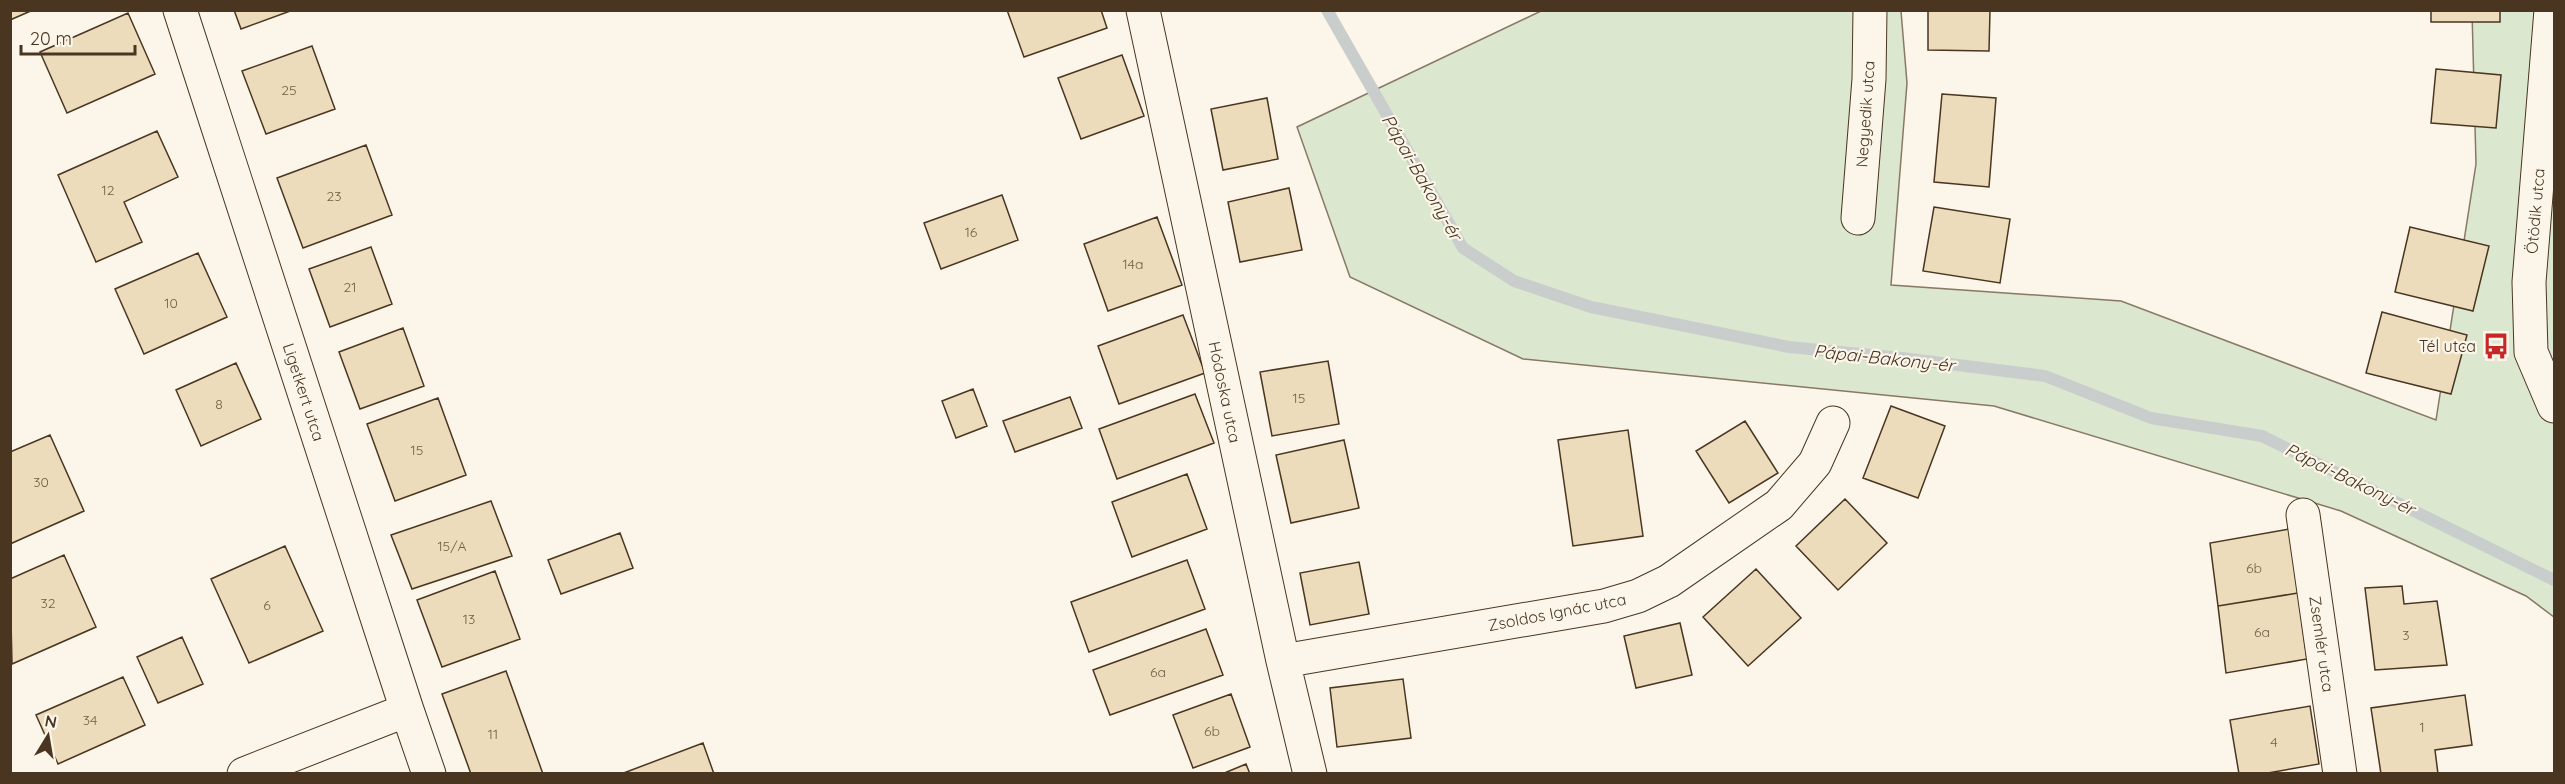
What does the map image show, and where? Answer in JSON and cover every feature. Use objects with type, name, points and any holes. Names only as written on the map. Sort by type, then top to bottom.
[{"type":"street","name":"Ligetkert utca","points":[[180,10],[406,710],[429,774]]},
{"type":"street","name":"Hódoska utca","points":[[1143,10],[1283,661],[1310,774]]},
{"type":"street","name":"Negyedik utca","points":[[1858,218],[1869,79],[1870,10]]},
{"type":"street","name":"Ötödik utca","points":[[2551,10],[2545,211],[2529,282],[2531,352],[2554,406]]},
{"type":"street","name":"Zsoldos Ignác utca","points":[[1283,661],[1604,606],[1638,596],[1669,581],[1779,505],[1815,463],[1833,423]]},
{"type":"street","name":"Zsemlér utca","points":[[2303,515],[2340,774]]},
{"type":"street","points":[[244,774],[406,710]]},
{"type":"green space","points":[[1541,11],[1901,11],[1907,83],[1891,285],[2121,301],[2436,420],[2476,164],[2472,11],[2554,11],[2554,617],[2526,596],[2341,511],[1994,406],[1523,359],[1350,277],[1297,127]]},
{"type":"building","points":[[10,10],[33,10],[10,20]]},
{"type":"building","points":[[234,10],[293,10],[241,29]]},
{"type":"building","points":[[1007,10],[1101,10],[1107,28],[1024,57]]},
{"type":"building","points":[[1928,10],[1990,10],[1989,51],[1928,50]]},
{"type":"building","points":[[2431,10],[2500,10],[2500,22],[2431,22]]},
{"type":"building","points":[[128,13],[155,74],[67,113],[40,52]]},
{"type":"building","points":[[312,46],[335,109],[266,134],[242,71]]},
{"type":"building","points":[[1122,55],[1144,116],[1081,139],[1058,78]]},
{"type":"building","points":[[2436,69],[2501,75],[2496,128],[2431,123]]},
{"type":"building","points":[[1942,94],[1996,98],[1989,187],[1934,182]]},
{"type":"building","points":[[1267,98],[1278,159],[1223,170],[1211,109]]},
{"type":"building","points":[[157,131],[178,177],[124,202],[142,242],[96,262],[58,175]]},
{"type":"building","points":[[366,145],[392,215],[303,248],[277,178]]},
{"type":"building","points":[[1289,188],[1302,250],[1240,262],[1228,202]]},
{"type":"building","points":[[1002,195],[1018,240],[941,269],[924,223]]},
{"type":"building","points":[[1934,207],[2010,219],[2000,283],[1923,271]]},
{"type":"building","points":[[1157,217],[1182,285],[1108,311],[1084,244]]},
{"type":"building","points":[[2410,227],[2489,246],[2473,311],[2395,292]]},
{"type":"building","points":[[371,247],[392,304],[330,327],[309,269]]},
{"type":"building","points":[[198,253],[227,317],[144,354],[115,289]]},
{"type":"building","points":[[2382,312],[2467,335],[2451,394],[2366,373]]},
{"type":"building","points":[[1183,315],[1205,373],[1119,404],[1098,346]]},
{"type":"building","points":[[403,328],[424,386],[360,409],[339,352]]},
{"type":"building","points":[[1328,361],[1339,424],[1272,436],[1260,372]]},
{"type":"building","points":[[236,363],[261,419],[201,446],[176,390]]},
{"type":"building","points":[[973,389],[987,426],[956,438],[942,401]]},
{"type":"building","points":[[1195,394],[1214,443],[1117,479],[1099,429]]},
{"type":"building","points":[[1070,397],[1082,428],[1015,452],[1003,421]]},
{"type":"building","points":[[438,398],[466,475],[395,501],[367,424]]},
{"type":"building","points":[[1891,406],[1945,426],[1918,498],[1863,478]]},
{"type":"building","points":[[1745,421],[1778,473],[1729,503],[1696,451]]},
{"type":"building","points":[[1628,430],[1643,536],[1573,546],[1558,440]]},
{"type":"building","points":[[50,435],[84,511],[10,544],[10,452]]},
{"type":"building","points":[[1344,440],[1359,508],[1291,523],[1276,455]]},
{"type":"building","points":[[1187,474],[1207,529],[1132,557],[1112,502]]},
{"type":"building","points":[[1845,499],[1887,543],[1838,590],[1796,546]]},
{"type":"building","points":[[491,501],[512,556],[412,589],[391,535]]},
{"type":"building","points":[[2289,529],[2298,593],[2218,606],[2210,543]]},
{"type":"building","points":[[620,533],[633,568],[561,594],[548,560]]},
{"type":"building","points":[[285,546],[323,631],[249,663],[211,579]]},
{"type":"building","points":[[64,555],[96,627],[12,664],[10,579]]},
{"type":"building","points":[[1187,560],[1205,609],[1089,652],[1071,602]]},
{"type":"building","points":[[1359,562],[1369,614],[1310,625],[1300,573]]},
{"type":"building","points":[[1756,569],[1801,618],[1748,666],[1703,617]]},
{"type":"building","points":[[495,571],[520,639],[442,667],[417,600]]},
{"type":"building","points":[[2402,586],[2404,604],[2437,601],[2447,665],[2375,670],[2365,588]]},
{"type":"building","points":[[2298,593],[2307,659],[2226,673],[2218,606]]},
{"type":"building","points":[[1680,623],[1692,675],[1636,688],[1624,636]]},
{"type":"building","points":[[1206,629],[1223,675],[1110,715],[1093,670]]},
{"type":"building","points":[[182,637],[203,684],[158,703],[137,657]]},
{"type":"building","points":[[506,671],[543,774],[471,774],[442,694]]},
{"type":"building","points":[[123,677],[145,725],[58,764],[36,715]]},
{"type":"building","points":[[1403,679],[1411,738],[1337,747],[1330,688]]},
{"type":"building","points":[[1231,694],[1250,747],[1193,768],[1173,715]]},
{"type":"building","points":[[2465,695],[2472,745],[2435,750],[2438,774],[2381,774],[2371,708]]},
{"type":"building","points":[[2310,706],[2319,764],[2262,774],[2239,774],[2230,720]]},
{"type":"building","points":[[703,743],[714,774],[621,774]]},
{"type":"building","points":[[1246,764],[1250,774],[1222,774]]},
{"type":"waterway","name":"Pápai-Bakony-ér","points":[[1327,10],[1463,248],[1514,281],[1591,307],[1789,347],[2045,376],[2151,418],[2262,436],[2554,580]]},
{"type":"place","name":"Tél utca","points":[[2496,346]]}]
